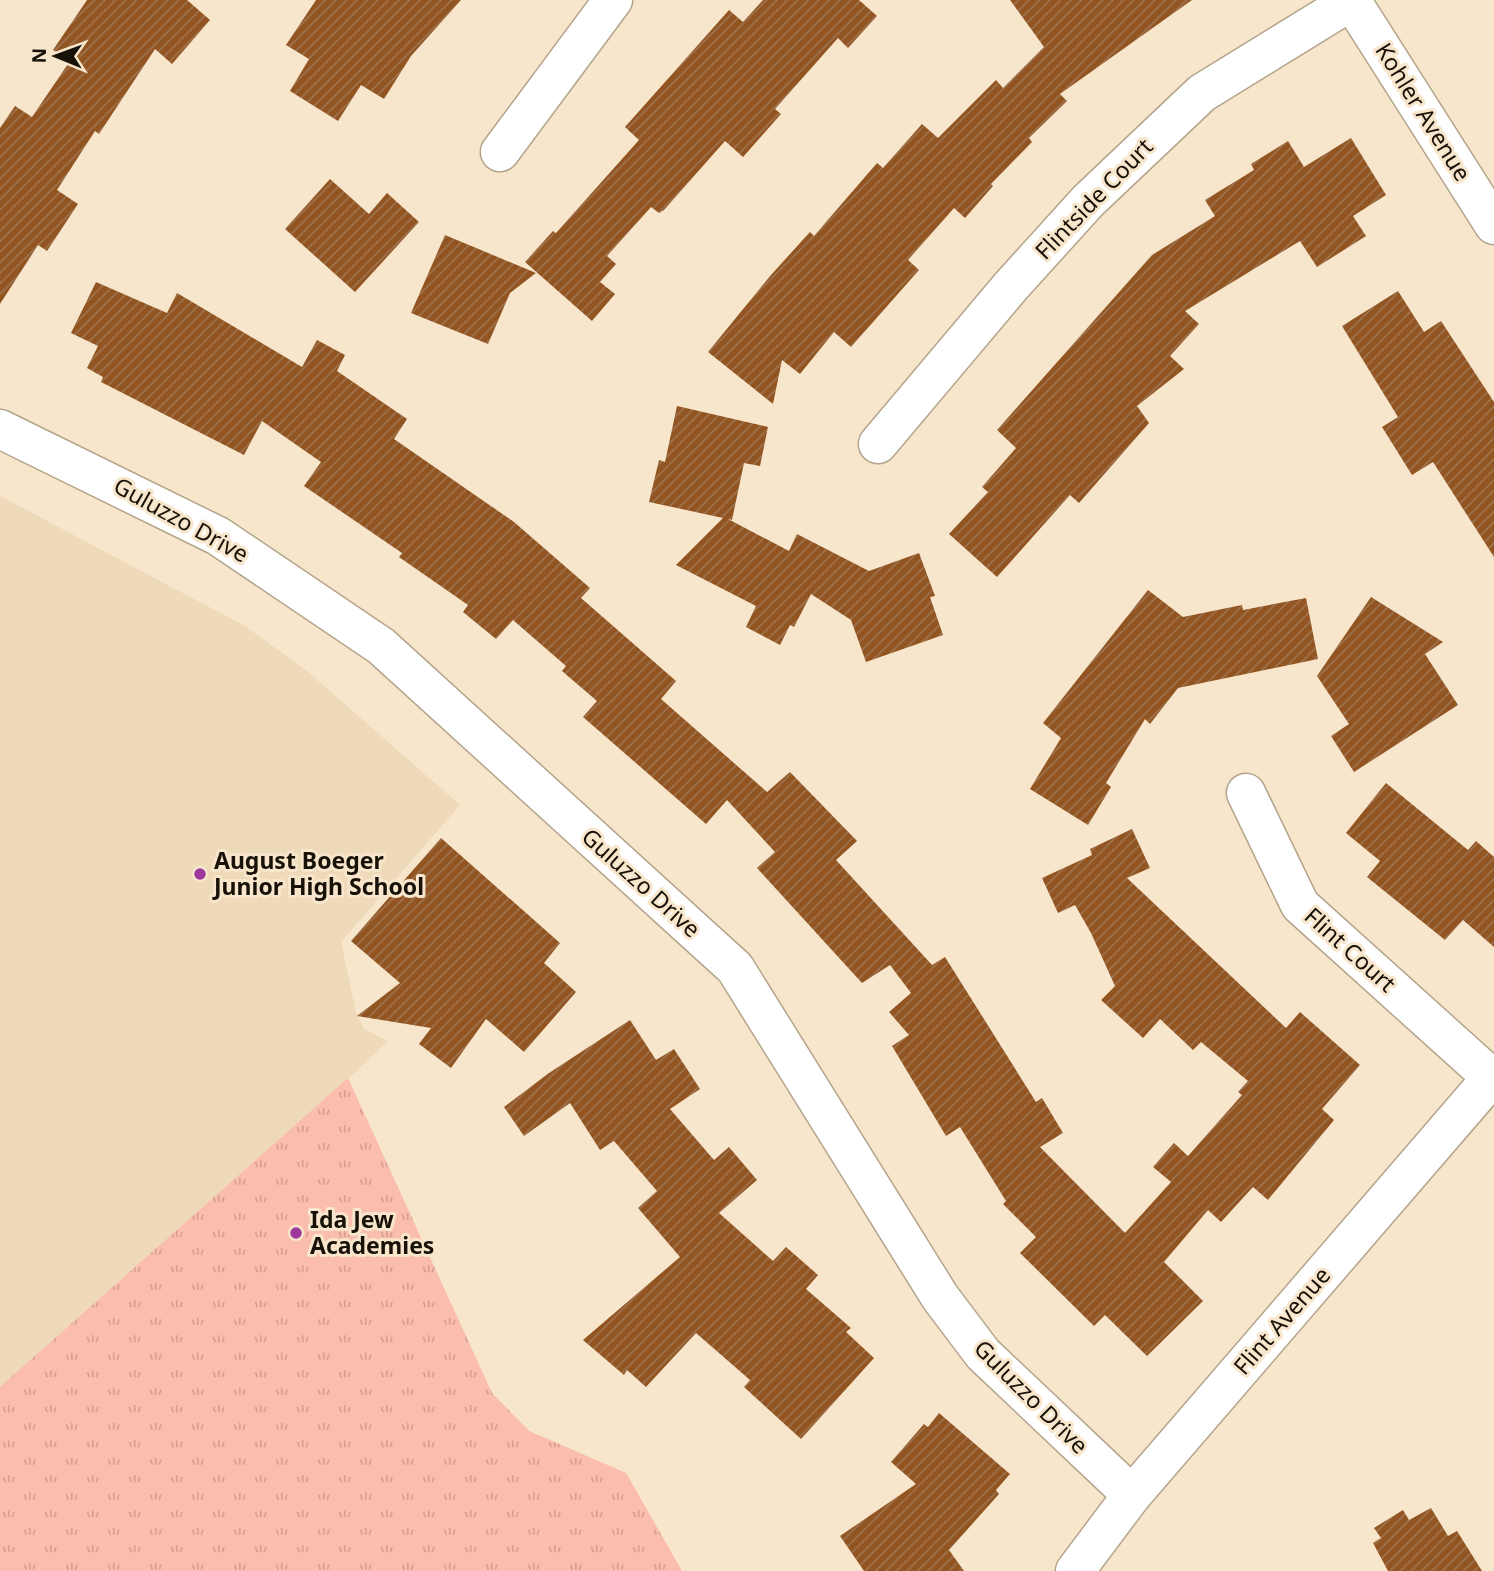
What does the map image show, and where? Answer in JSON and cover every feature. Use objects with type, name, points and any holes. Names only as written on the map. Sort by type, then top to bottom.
[{"type":"street","points":[[500,152],[613,0]]},
{"type":"street","name":"Kohler Avenue","points":[[1352,0],[1494,225]]},
{"type":"street","name":"Flintside Court","points":[[878,444],[1011,286],[1088,201],[1202,93],[1352,0]]},
{"type":"street","name":"Guluzzo Drive","points":[[0,429],[218,536],[381,646],[735,968],[940,1297],[976,1345],[1132,1495]]},
{"type":"street","name":"Flint Court","points":[[1246,793],[1300,905],[1493,1076]]},
{"type":"street","name":"Flint Avenue","points":[[1075,1571],[1132,1495],[1493,1076]]},
{"type":"shaded area","points":[[0,496],[245,626],[307,671],[460,805],[341,942],[356,1012],[364,1029],[388,1041],[348,1079],[492,1393],[529,1431],[626,1473],[682,1571],[0,1571]]},
{"type":"green space","name":"Ida Jew Academies","points":[[348,1078],[492,1393],[529,1431],[626,1473],[682,1571],[0,1571],[0,1387]]},
{"type":"building","points":[[87,0],[187,0],[210,20],[172,64],[155,49],[99,134],[95,131],[57,190],[78,204],[47,251],[38,245],[0,304],[0,128],[15,106],[32,117],[70,61],[53,50]]},
{"type":"building","points":[[316,0],[461,0],[411,56],[384,99],[361,85],[338,121],[290,91],[309,59],[286,45]]},
{"type":"building","points":[[763,0],[859,0],[877,16],[848,48],[838,38],[775,109],[781,114],[743,157],[725,141],[664,210],[659,213],[651,207],[607,256],[616,264],[600,282],[615,294],[592,321],[525,262],[553,231],[556,233],[639,140],[625,127],[729,10],[743,22]]},
{"type":"building","points":[[1010,0],[1192,0],[1060,94],[1067,101],[1029,138],[1032,142],[991,184],[993,186],[965,218],[954,208],[908,260],[919,270],[851,347],[834,332],[800,374],[782,360],[773,404],[708,352],[771,275],[810,232],[814,236],[877,163],[883,168],[922,124],[938,138],[996,80],[1003,88],[1044,47]]},
{"type":"building","points":[[1351,138],[1386,195],[1353,216],[1366,236],[1317,267],[1300,241],[1185,311],[1199,324],[1170,356],[1184,369],[1137,406],[1149,423],[1079,503],[1070,495],[997,577],[949,534],[988,492],[982,487],[1016,448],[997,430],[1152,255],[1215,216],[1205,200],[1254,170],[1251,164],[1288,141],[1304,167]]},
{"type":"building","points":[[330,179],[369,214],[387,193],[419,222],[355,292],[285,229]]},
{"type":"building","points":[[445,235],[536,273],[510,293],[488,344],[411,313]]},
{"type":"building","points":[[96,282],[167,313],[177,293],[302,367],[317,340],[345,355],[337,371],[407,419],[394,439],[514,522],[590,588],[581,598],[676,681],[661,699],[767,792],[790,772],[857,841],[836,860],[932,965],[945,957],[1036,1102],[1042,1098],[1063,1133],[1040,1147],[1125,1233],[1171,1182],[1153,1167],[1174,1143],[1188,1156],[1242,1095],[1238,1092],[1248,1081],[1201,1042],[1193,1050],[1160,1019],[1143,1038],[1101,1000],[1115,986],[1075,905],[1058,913],[1042,878],[1092,855],[1090,849],[1132,829],[1150,868],[1127,878],[1286,1028],[1300,1012],[1360,1065],[1322,1109],[1334,1120],[1268,1200],[1253,1187],[1221,1222],[1208,1210],[1164,1262],[1203,1301],[1147,1356],[1105,1315],[1094,1326],[1020,1253],[1036,1237],[1003,1204],[1006,1201],[960,1127],[946,1136],[892,1046],[909,1035],[889,1012],[911,993],[890,965],[862,983],[757,868],[775,852],[727,800],[706,824],[583,717],[597,701],[562,671],[566,666],[513,620],[496,639],[463,612],[468,605],[399,557],[402,553],[304,486],[321,462],[262,421],[244,455],[101,382],[103,377],[87,368],[98,346],[71,333]]},
{"type":"building","points":[[1398,291],[1424,332],[1441,321],[1494,402],[1494,557],[1433,462],[1412,475],[1382,427],[1398,417],[1342,326]]},
{"type":"building","points":[[677,406],[768,427],[760,466],[744,463],[732,520],[728,519],[789,551],[797,534],[869,571],[919,553],[935,596],[930,597],[943,635],[866,662],[851,620],[811,594],[794,627],[790,625],[780,645],[746,627],[756,606],[676,565],[723,518],[649,502],[659,460],[665,462]]},
{"type":"building","points":[[1148,590],[1183,617],[1242,605],[1243,610],[1306,598],[1318,659],[1178,688],[1150,724],[1145,719],[1106,783],[1111,787],[1088,825],[1030,789],[1061,738],[1043,723]]},
{"type":"building","points":[[1371,597],[1443,642],[1425,654],[1458,705],[1354,772],[1331,736],[1349,724],[1317,676]]},
{"type":"building","points":[[1386,783],[1468,850],[1476,841],[1494,857],[1494,947],[1463,920],[1445,940],[1367,877],[1380,861],[1346,833]]},
{"type":"building","points":[[441,838],[560,943],[544,963],[576,992],[524,1052],[486,1019],[451,1068],[419,1044],[431,1028],[357,1016],[400,983],[351,941]]},
{"type":"building","points":[[630,1020],[656,1060],[674,1049],[700,1089],[670,1109],[714,1160],[729,1147],[757,1180],[719,1213],[773,1261],[786,1247],[818,1275],[806,1289],[851,1328],[846,1332],[874,1358],[801,1439],[744,1387],[750,1380],[696,1333],[646,1387],[627,1370],[624,1375],[583,1340],[680,1257],[638,1208],[657,1191],[614,1141],[600,1150],[570,1103],[524,1136],[504,1107],[549,1073]]},
{"type":"building","points":[[939,1413],[1010,1474],[996,1490],[999,1494],[949,1550],[964,1571],[864,1571],[840,1536],[916,1484],[891,1462],[924,1424],[928,1427]]},
{"type":"building","points":[[1431,1508],[1448,1536],[1457,1531],[1482,1571],[1388,1571],[1373,1543],[1381,1538],[1374,1528],[1403,1510],[1409,1520]]},
{"type":"place","name":"August Boeger Junior High School","points":[[200,874]]},
{"type":"place","name":"Ida Jew Academies","points":[[296,1233]]}]
